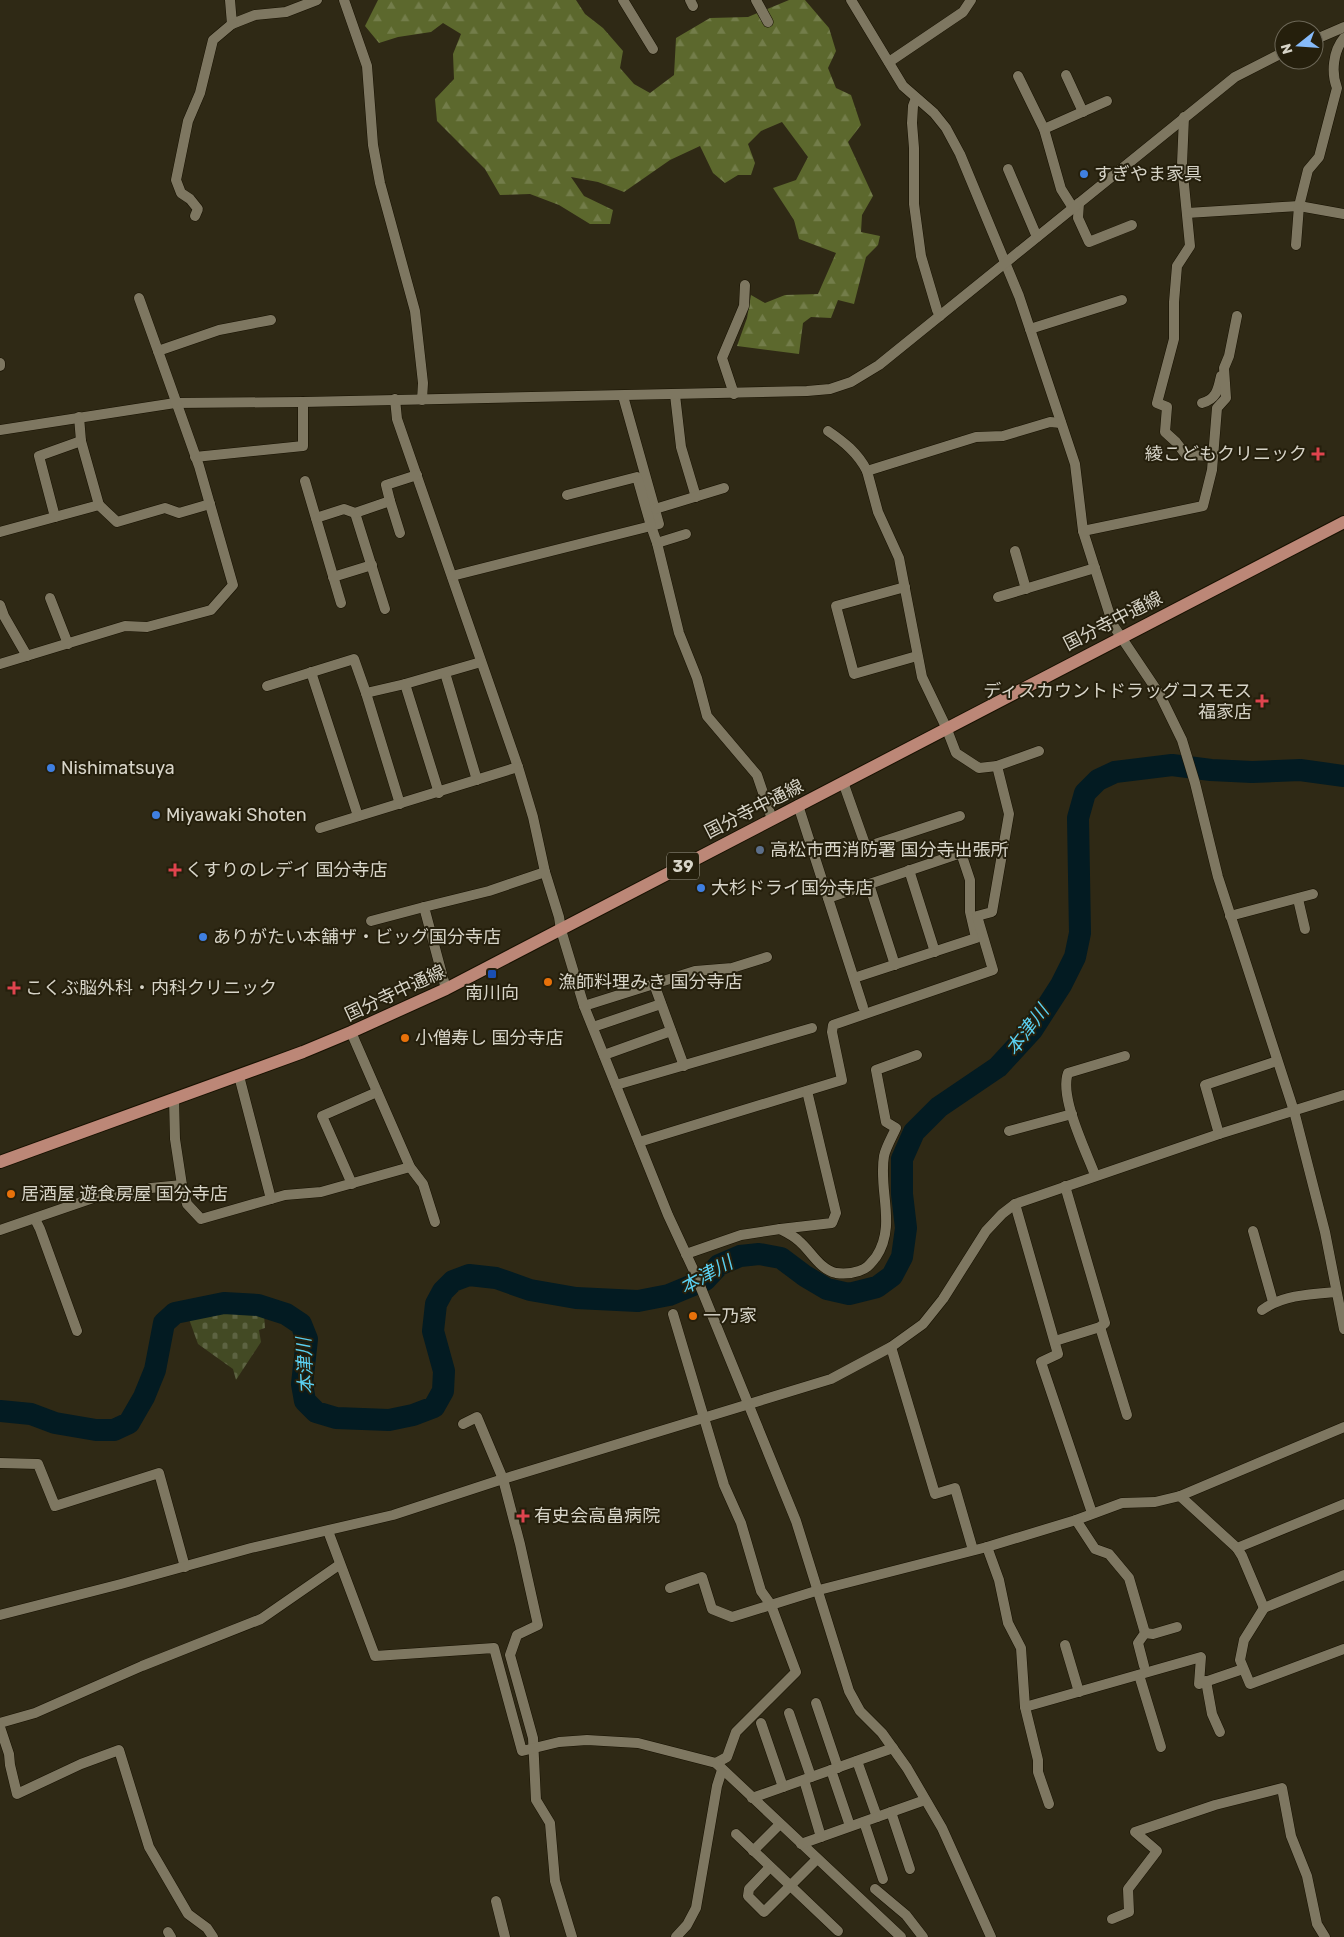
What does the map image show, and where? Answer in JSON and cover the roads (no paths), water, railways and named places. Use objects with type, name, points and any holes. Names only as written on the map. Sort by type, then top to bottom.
[{"type":"main road","name":"国分寺中通線","points":[[0,1162],[239,1076],[351,1032],[446,989],[946,727],[1344,522]]},
{"type":"street","points":[[230,0],[232,24]]},
{"type":"street","points":[[195,216],[198,208],[181,193],[176,180],[188,121],[200,93],[213,40],[232,24],[255,15],[286,12],[317,0]]},
{"type":"street","points":[[344,0],[367,66],[373,145],[380,183],[415,311],[422,400]]},
{"type":"street","points":[[623,0],[652,49]]},
{"type":"street","points":[[756,0],[768,22]]},
{"type":"street","points":[[851,0],[904,86],[934,113],[946,128],[960,154],[1019,296],[1075,464],[1083,531],[1113,625],[1160,695],[1186,752],[1218,877],[1294,1111],[1325,1232],[1344,1329]]},
{"type":"street","points":[[889,62],[963,12],[971,0]]},
{"type":"street","points":[[1324,36],[1344,27]]},
{"type":"street","points":[[1296,245],[1299,206],[1308,170],[1319,158],[1337,88],[1332,67],[1344,38]]},
{"type":"street","points":[[0,430],[175,403],[734,394],[830,389],[851,382],[879,365],[1235,77],[1274,57]]},
{"type":"street","points":[[1066,75],[1083,112]]},
{"type":"street","points":[[1018,76],[1044,129],[1061,189],[1076,205],[1078,218],[1089,242],[1132,225]]},
{"type":"street","points":[[916,98],[913,106],[912,123],[914,204],[921,256],[940,316]]},
{"type":"street","points":[[1044,129],[1107,101]]},
{"type":"street","points":[[1184,117],[1182,164],[1190,246],[1176,266],[1174,339],[1157,403],[1167,407],[1165,432],[1186,455],[1213,456]]},
{"type":"street","points":[[1008,169],[1037,237]]},
{"type":"street","points":[[1187,213],[1299,206],[1344,214]]},
{"type":"street","points":[[734,394],[722,358],[744,306],[745,285]]},
{"type":"street","points":[[0,664],[125,626],[147,627],[211,610],[233,585],[195,457],[139,298]]},
{"type":"street","points":[[1030,329],[1122,300]]},
{"type":"street","points":[[1202,403],[1210,400],[1217,391],[1229,356],[1237,316]]},
{"type":"street","points":[[158,351],[218,330],[272,320]]},
{"type":"street","points":[[1083,531],[1203,506],[1212,470],[1217,408],[1226,398],[1224,368]]},
{"type":"street","points":[[675,395],[681,447],[696,497]]},
{"type":"street","points":[[452,576],[660,524],[623,396]]},
{"type":"street","points":[[395,399],[397,419],[518,767],[533,817],[545,872],[559,917],[561,930],[584,1006],[668,1215],[694,1271],[796,1521],[849,1691],[860,1711],[882,1733],[893,1748],[926,1800],[954,1853],[991,1937]]},
{"type":"street","points":[[195,457],[303,446],[302,402]]},
{"type":"street","points":[[79,417],[81,441],[99,505],[117,522],[165,508],[179,513],[210,504]]},
{"type":"street","points":[[867,471],[976,437],[1004,436],[1050,422],[1061,423]]},
{"type":"street","points":[[828,431],[849,446],[867,471],[878,512],[899,558],[922,677],[956,753],[979,768],[997,766],[1040,751]]},
{"type":"street","points":[[55,517],[39,456],[81,441]]},
{"type":"street","points":[[400,534],[386,485],[417,475]]},
{"type":"street","points":[[567,495],[637,476],[657,543],[679,633],[696,678],[707,716],[757,775],[772,819]]},
{"type":"street","points":[[305,481],[340,603]]},
{"type":"street","points":[[655,509],[724,488]]},
{"type":"street","points":[[316,518],[344,509],[355,513],[390,501]]},
{"type":"street","points":[[0,532],[99,505]]},
{"type":"street","points":[[355,513],[385,608]]},
{"type":"street","points":[[657,543],[686,534]]},
{"type":"street","points":[[1015,551],[1026,589]]},
{"type":"street","points":[[333,576],[372,565]]},
{"type":"street","points":[[998,598],[1095,568]]},
{"type":"street","points":[[905,587],[836,606],[854,674],[917,656]]},
{"type":"street","points":[[50,598],[68,644]]},
{"type":"street","points":[[0,605],[4,616],[27,656]]},
{"type":"street","points":[[266,686],[354,659],[400,804]]},
{"type":"street","points":[[366,693],[482,662]]},
{"type":"street","points":[[311,672],[358,816]]},
{"type":"street","points":[[444,673],[477,780]]},
{"type":"street","points":[[405,684],[439,793]]},
{"type":"street","points":[[639,1142],[842,1080],[832,1032],[833,1025],[993,970],[977,916],[992,912],[1009,814],[997,766]]},
{"type":"street","points":[[320,828],[439,793],[518,767]]},
{"type":"street","points":[[843,782],[866,847],[960,816]]},
{"type":"street","points":[[798,805],[863,1007]]},
{"type":"street","points":[[828,898],[961,853],[970,880],[970,912],[976,938],[854,978]]},
{"type":"street","points":[[909,870],[935,952]]},
{"type":"street","points":[[371,921],[489,891],[545,872]]},
{"type":"street","points":[[869,884],[895,965]]},
{"type":"street","points":[[1230,916],[1313,894]]},
{"type":"street","points":[[1298,898],[1305,929]]},
{"type":"street","points":[[424,907],[446,989]]},
{"type":"street","points":[[584,1006],[695,972],[732,968],[767,956]]},
{"type":"street","points":[[654,984],[684,1066]]},
{"type":"street","points":[[593,1027],[661,1004]]},
{"type":"street","points":[[616,1085],[812,1028]]},
{"type":"street","points":[[604,1055],[671,1031]]},
{"type":"street","points":[[351,1032],[410,1167],[423,1184],[435,1222]]},
{"type":"street","points":[[780,1229],[799,1241],[822,1266],[836,1273],[853,1272],[868,1268],[879,1252],[887,1234],[883,1180],[884,1155],[896,1128],[886,1122],[876,1070],[917,1055]]},
{"type":"street","points":[[1095,1176],[1072,1114],[1065,1082],[1068,1073],[1125,1056]]},
{"type":"street","points":[[1219,1134],[1205,1085],[1277,1061]]},
{"type":"street","points":[[239,1076],[270,1199]]},
{"type":"street","points":[[686,1254],[741,1235],[832,1223],[836,1213],[807,1091]]},
{"type":"street","points":[[352,1184],[322,1116],[377,1092]]},
{"type":"street","points":[[0,1615],[251,1548],[393,1515],[503,1479],[705,1419],[831,1379],[891,1347],[923,1324],[943,1299],[986,1231],[1002,1214],[1015,1204],[1219,1134],[1344,1095]]},
{"type":"street","points":[[174,1099],[175,1139],[186,1204],[201,1220],[285,1195],[321,1192],[410,1167]]},
{"type":"street","points":[[1009,1131],[1072,1114]]},
{"type":"street","points":[[0,1230],[96,1197],[120,1197],[151,1188],[182,1185]]},
{"type":"street","points":[[1055,1341],[1100,1327],[1105,1323],[1064,1186]]},
{"type":"street","points":[[1015,1204],[1058,1354],[1041,1362],[1092,1513]]},
{"type":"street","points":[[34,1219],[40,1229],[77,1332]]},
{"type":"street","points":[[1253,1231],[1273,1302]]},
{"type":"street","points":[[1262,1310],[1273,1302],[1336,1292]]},
{"type":"street","points":[[673,1314],[724,1485],[742,1523],[761,1591],[771,1605],[796,1672],[736,1732],[727,1756],[719,1767],[696,1908],[687,1925],[676,1937]]},
{"type":"street","points":[[1100,1327],[1127,1415]]},
{"type":"street","points":[[891,1347],[935,1494],[955,1488],[973,1550]]},
{"type":"street","points":[[463,1424],[476,1417],[503,1479],[538,1625],[517,1635],[510,1656],[533,1738],[536,1800],[550,1823],[555,1881],[572,1937]]},
{"type":"street","points":[[670,1588],[702,1578],[712,1609],[732,1616],[819,1590],[987,1547],[1076,1520],[1122,1503],[1155,1502],[1180,1496],[1344,1427]]},
{"type":"street","points":[[0,1463],[38,1464],[54,1506],[159,1473],[185,1567]]},
{"type":"street","points":[[1180,1496],[1237,1548],[1264,1608]]},
{"type":"street","points":[[1237,1548],[1344,1504]]},
{"type":"street","points":[[1076,1520],[1095,1549],[1109,1554],[1129,1578],[1145,1633]]},
{"type":"street","points":[[328,1531],[339,1565],[375,1656],[494,1648],[522,1752],[558,1742],[638,1743],[719,1767],[901,1937]]},
{"type":"street","points":[[987,1547],[999,1580],[1008,1623],[1021,1648],[1025,1707],[1038,1760],[1038,1772],[1049,1804]]},
{"type":"street","points":[[213,1937],[207,1928],[188,1914],[149,1848],[119,1750],[81,1764],[17,1794],[9,1754],[0,1725],[35,1713],[142,1666],[261,1620],[339,1565]]},
{"type":"street","points":[[1344,1575],[1264,1608],[1244,1640],[1240,1660],[1242,1669],[1250,1684],[1344,1649]]},
{"type":"street","points":[[1145,1633],[1153,1634],[1176,1627]]},
{"type":"street","points":[[1145,1633],[1138,1643],[1141,1671],[1161,1747]]},
{"type":"street","points":[[1065,1645],[1079,1692]]},
{"type":"street","points":[[1025,1707],[1079,1692],[1141,1671],[1201,1657],[1199,1684],[1242,1669]]},
{"type":"street","points":[[1206,1681],[1212,1714],[1220,1732]]},
{"type":"street","points":[[816,1703],[850,1826]]},
{"type":"street","points":[[789,1714],[808,1779],[822,1837]]},
{"type":"street","points":[[761,1723],[783,1787]]},
{"type":"street","points":[[752,1798],[893,1748]]},
{"type":"street","points":[[857,1761],[877,1817]]},
{"type":"street","points":[[1112,1919],[1129,1912],[1128,1889],[1157,1851],[1135,1832],[1215,1805],[1282,1788],[1291,1836],[1307,1876],[1317,1924],[1326,1937]]},
{"type":"street","points":[[801,1844],[926,1800]]},
{"type":"street","points":[[891,1812],[910,1869]]},
{"type":"street","points":[[864,1822],[883,1879]]},
{"type":"street","points":[[753,1850],[780,1824]]},
{"type":"street","points":[[736,1834],[838,1931]]},
{"type":"street","points":[[770,1867],[749,1889],[748,1896],[764,1912],[817,1859]]},
{"type":"street","points":[[875,1889],[906,1916],[923,1937]]},
{"type":"street","points":[[496,1900],[505,1937]]},
{"type":"waterway","name":"本津川","points":[[0,1411],[31,1414],[55,1423],[96,1430],[114,1430],[129,1423],[144,1397],[155,1370],[164,1323],[175,1313],[224,1303],[258,1305],[286,1314],[301,1324],[307,1339],[302,1384],[305,1401],[316,1412],[336,1418],[389,1420],[413,1415],[434,1407],[443,1391],[444,1371],[433,1331],[436,1304],[443,1291],[453,1281],[469,1275],[496,1278],[530,1290],[576,1298],[638,1301],[669,1295],[705,1280],[719,1265],[740,1256],[759,1254],[781,1258],[805,1276],[827,1289],[849,1294],[877,1287],[892,1276],[902,1257],[906,1228],[902,1194],[902,1159],[914,1132],[939,1107],[998,1067],[1032,1030],[1061,985],[1075,957],[1080,933],[1078,818],[1085,793],[1098,780],[1115,772],[1172,765],[1211,770],[1252,772],[1300,770],[1344,776]]},
{"type":"place","name":"すぎやま家具","points":[[1084,174]]},
{"type":"place","name":"綾こどもクリニック","points":[[1318,454]]},
{"type":"place","name":"ディスカウントドラッグコスモス 福家店","points":[[1262,701]]},
{"type":"place","name":"Nishimatsuya","points":[[51,768]]},
{"type":"place","name":"Miyawaki Shoten","points":[[156,815]]},
{"type":"place","name":"高松市西消防署 国分寺出張所","points":[[760,850]]},
{"type":"place","name":"くすりのレデイ 国分寺店","points":[[175,870]]},
{"type":"place","name":"大杉ドライ国分寺店","points":[[701,888]]},
{"type":"place","name":"ありがたい本舗ザ・ビッグ国分寺店","points":[[203,937]]},
{"type":"place","name":"南川向","points":[[492,974]]},
{"type":"place","name":"漁師料理みき 国分寺店","points":[[548,982]]},
{"type":"place","name":"こくぶ脳外科・内科クリニック","points":[[14,988]]},
{"type":"place","name":"小僧寿し 国分寺店","points":[[405,1038]]},
{"type":"place","name":"居酒屋 遊食房屋 国分寺店","points":[[11,1194]]},
{"type":"place","name":"一乃家","points":[[693,1316]]},
{"type":"place","name":"有史会高畠病院","points":[[523,1516]]}]
